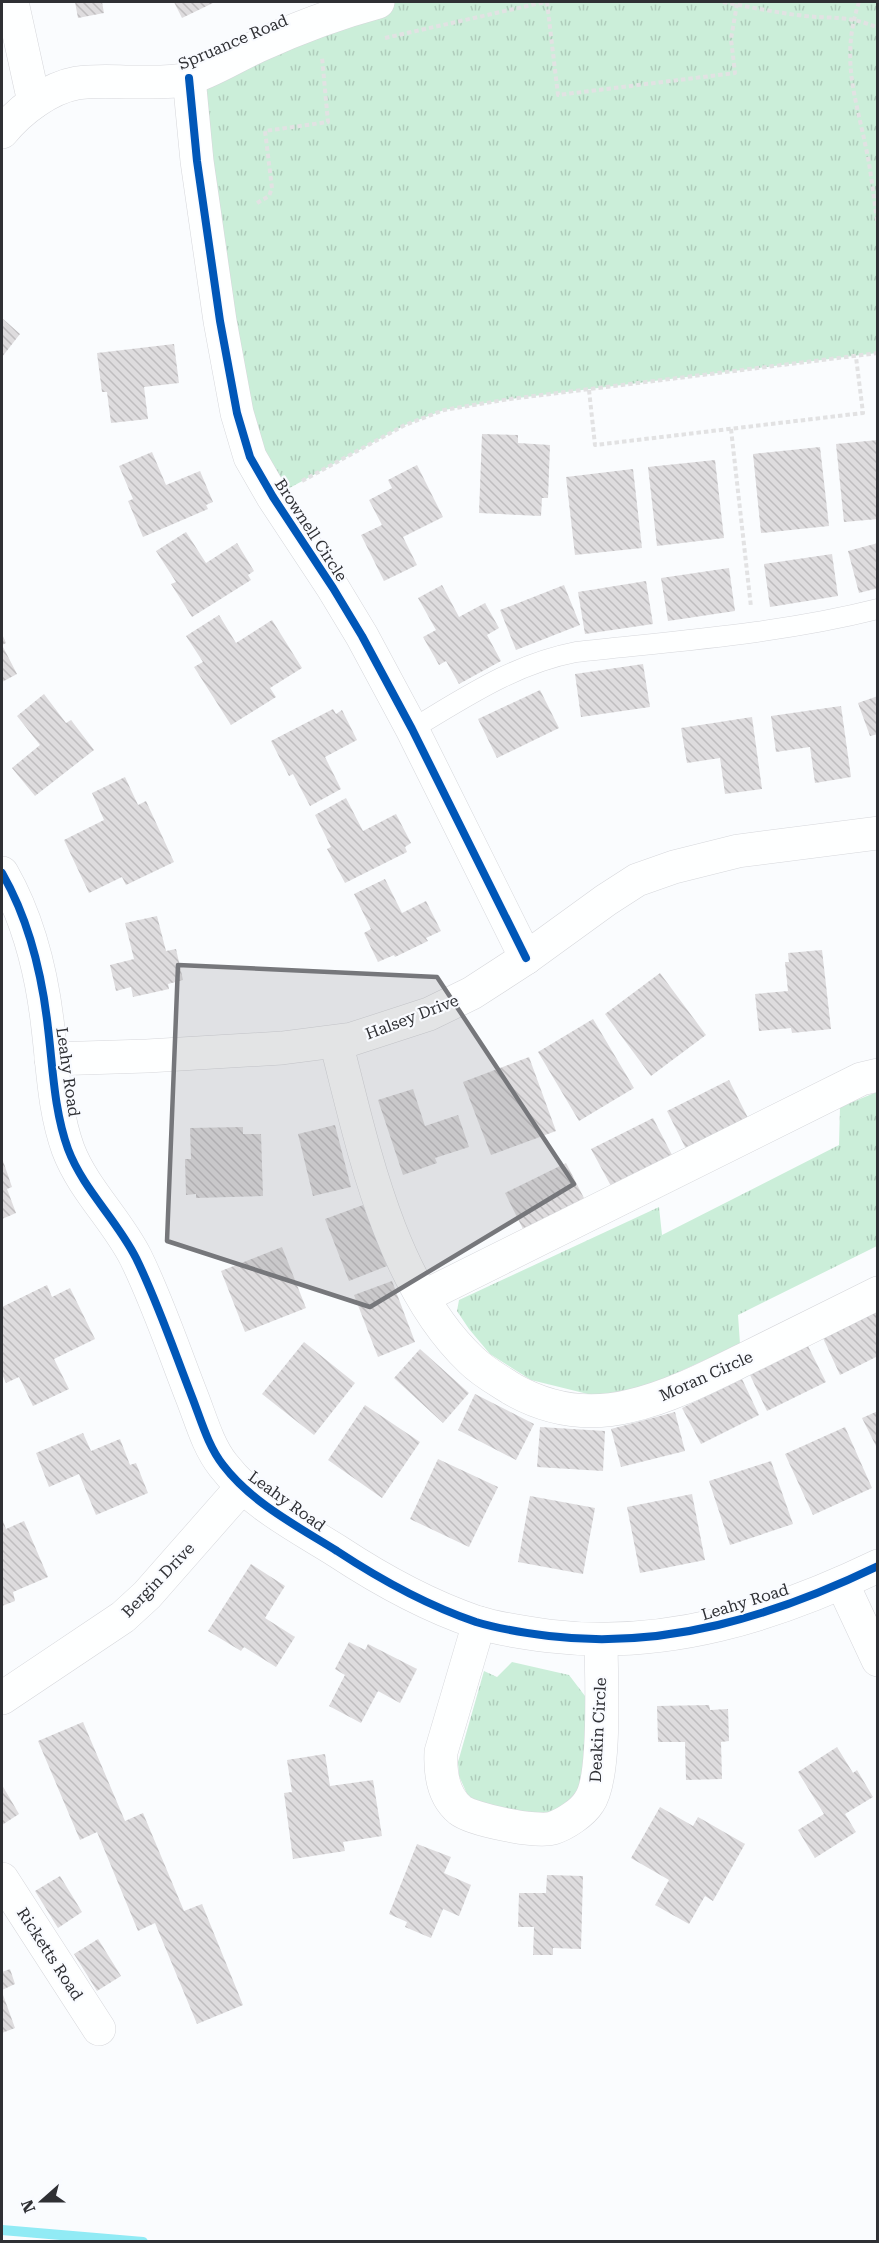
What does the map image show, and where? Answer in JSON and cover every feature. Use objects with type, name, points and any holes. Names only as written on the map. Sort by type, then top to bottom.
[{"type":"street","points":[[12,2],[34,102]]},
{"type":"street","name":"Spruance Road","points":[[2,132],[12,119],[34,102],[55,91],[76,84],[174,81],[189,78],[283,35],[323,19],[378,2]]},
{"type":"street","name":"Brownell Circle","points":[[189,78],[198,172],[220,321],[237,414],[250,457],[273,497],[339,597],[412,729],[526,958]]},
{"type":"street","name":"Halsey Drive","points":[[51,1059],[228,1052],[336,1042],[382,1030],[429,1014],[472,993],[638,880],[674,867],[738,851],[878,833]]},
{"type":"street","name":"Leahy Road","points":[[2,873],[14,893],[31,936],[48,1025],[54,1095],[69,1152],[81,1175],[120,1229],[134,1255],[148,1284],[207,1436],[221,1463],[242,1487],[375,1576],[412,1596],[479,1623],[531,1634],[577,1640],[670,1636],[717,1627],[764,1614],[878,1566]]},
{"type":"street","name":"Moran Circle","points":[[336,1042],[373,1184],[389,1227],[423,1297],[448,1335],[472,1362],[529,1398],[558,1408],[591,1412],[628,1407],[668,1395],[878,1293]]},
{"type":"street","points":[[423,1297],[861,1079],[878,1075]]},
{"type":"street","name":"Bergin Drive","points":[[2,1698],[123,1617],[147,1595],[242,1487]]},
{"type":"street","points":[[842,1583],[878,1660]]},
{"type":"street","name":"Deakin Circle","points":[[479,1623],[441,1752],[440,1766],[443,1781],[449,1797],[459,1809],[473,1817],[539,1830],[552,1829],[577,1814],[589,1803],[595,1791],[600,1764],[601,1640]]},
{"type":"street","name":"Ricketts Road","points":[[2,1879],[99,2029]]},
{"type":"lane","points":[[412,729],[488,684],[548,657],[754,632],[846,617],[878,609]]},
{"type":"path","points":[[375,40],[546,2],[558,95],[735,73],[731,39],[737,4]]},
{"type":"path","points":[[723,2],[807,16],[853,19],[878,28]]},
{"type":"path","points":[[859,2],[853,19],[850,50],[851,78],[868,155],[878,227]]},
{"type":"path","points":[[313,60],[332,54]]},
{"type":"path","points":[[257,203],[269,196],[272,188],[265,131],[328,122],[322,57]]},
{"type":"path","points":[[273,497],[405,425],[444,410],[878,353]]},
{"type":"path","points":[[589,390],[595,445],[863,413],[856,357]]},
{"type":"path","points":[[731,429],[754,632]]},
{"type":"highlighted area","points":[[178,965],[437,977],[574,1184],[370,1307],[167,1241]]},
{"type":"green space","points":[[378,2],[877,2],[877,353],[510,399],[444,410],[405,425],[273,497],[250,457],[189,78]]},
{"type":"green space","points":[[877,1092],[877,1246],[738,1315],[740,1344],[648,1386],[596,1396],[531,1380],[490,1354],[457,1311],[459,1300],[659,1207],[662,1235],[839,1145],[840,1107]]},
{"type":"green space","points":[[512,1662],[569,1675],[585,1696],[586,1758],[576,1799],[547,1817],[479,1807],[467,1794],[459,1776],[458,1762],[484,1671],[497,1677]]},
{"type":"building","points":[[75,2],[102,2],[104,13],[78,18]]},
{"type":"building","points":[[174,2],[215,2],[182,18]]},
{"type":"building","points":[[2,318],[20,334],[2,357]]},
{"type":"building","points":[[174,344],[179,383],[144,387],[148,419],[111,423],[107,392],[102,392],[97,353]]},
{"type":"building","points":[[482,434],[518,435],[518,443],[550,445],[548,498],[542,498],[541,516],[479,513]]},
{"type":"building","points":[[878,440],[878,519],[844,522],[836,444]]},
{"type":"building","points":[[820,447],[829,526],[761,533],[753,454]]},
{"type":"building","points":[[152,452],[166,485],[200,471],[213,502],[206,505],[208,509],[143,537],[128,501],[133,499],[119,466]]},
{"type":"building","points":[[715,460],[724,538],[657,546],[648,467]]},
{"type":"building","points":[[417,465],[443,517],[403,537],[417,565],[384,581],[361,535],[382,525],[369,500],[392,488],[388,480]]},
{"type":"building","points":[[633,469],[642,548],[575,555],[566,477]]},
{"type":"building","points":[[186,532],[206,563],[237,543],[254,571],[248,575],[251,580],[192,617],[171,584],[176,582],[156,551]]},
{"type":"building","points":[[878,543],[878,588],[859,593],[848,551]]},
{"type":"building","points":[[832,554],[838,596],[770,607],[764,564]]},
{"type":"building","points":[[729,568],[735,611],[668,621],[661,578]]},
{"type":"building","points":[[646,581],[653,624],[585,634],[578,592]]},
{"type":"building","points":[[442,585],[459,617],[485,603],[499,628],[487,635],[501,661],[459,684],[446,661],[439,665],[423,637],[436,630],[418,598]]},
{"type":"building","points":[[564,585],[580,625],[516,650],[500,610]]},
{"type":"building","points":[[219,615],[236,643],[272,620],[302,668],[270,688],[276,697],[231,725],[194,667],[203,662],[186,636]]},
{"type":"building","points":[[2,645],[17,674],[2,682]]},
{"type":"building","points":[[643,664],[650,707],[581,717],[575,674]]},
{"type":"building","points":[[540,690],[559,728],[497,758],[478,719]]},
{"type":"building","points":[[44,694],[66,723],[71,720],[94,750],[35,796],[12,768],[40,745],[17,716]]},
{"type":"building","points":[[878,696],[878,734],[870,736],[858,703]]},
{"type":"building","points":[[841,706],[851,777],[815,783],[810,747],[776,752],[771,716]]},
{"type":"building","points":[[333,709],[336,714],[342,710],[357,740],[325,757],[341,789],[310,806],[293,774],[289,776],[271,741]]},
{"type":"building","points":[[752,717],[762,789],[725,794],[720,758],[687,763],[681,728]]},
{"type":"building","points":[[125,777],[138,805],[146,801],[174,862],[126,885],[122,877],[89,893],[64,840],[104,820],[92,793]]},
{"type":"building","points":[[346,798],[363,831],[396,814],[411,843],[405,847],[407,852],[345,883],[327,849],[331,847],[315,815]]},
{"type":"building","points":[[385,879],[402,913],[426,901],[441,931],[426,938],[428,941],[395,957],[394,955],[378,962],[364,933],[371,929],[354,894]]},
{"type":"building","points":[[157,916],[166,951],[176,949],[183,980],[168,984],[169,989],[133,997],[131,987],[116,991],[110,965],[134,959],[125,923]]},
{"type":"building","points":[[822,950],[831,1029],[792,1033],[791,1028],[759,1031],[755,994],[788,991],[785,962],[789,962],[788,953]]},
{"type":"building","points":[[660,973],[706,1035],[651,1076],[605,1014]]},
{"type":"building","points":[[593,1019],[634,1088],[579,1121],[538,1052]]},
{"type":"building","points":[[529,1057],[556,1131],[491,1155],[463,1082]]},
{"type":"building","points":[[729,1080],[748,1118],[686,1149],[667,1111]]},
{"type":"building","points":[[413,1089],[425,1126],[458,1115],[469,1147],[435,1158],[437,1163],[403,1175],[378,1100]]},
{"type":"building","points":[[653,1118],[672,1155],[611,1186],[591,1149]]},
{"type":"building","points":[[335,1125],[351,1187],[313,1196],[298,1134]]},
{"type":"building","points":[[243,1127],[243,1134],[261,1134],[263,1196],[196,1198],[196,1194],[186,1195],[185,1159],[191,1159],[190,1128]]},
{"type":"building","points":[[2,1158],[12,1187],[7,1189],[16,1213],[2,1219]]},
{"type":"building","points":[[566,1163],[585,1200],[524,1231],[505,1193]]},
{"type":"building","points":[[363,1205],[387,1266],[349,1281],[325,1219]]},
{"type":"building","points":[[282,1247],[306,1308],[245,1332],[221,1271]]},
{"type":"building","points":[[392,1281],[415,1342],[378,1357],[354,1295]]},
{"type":"building","points":[[47,1285],[52,1297],[70,1288],[95,1339],[54,1359],[69,1389],[33,1406],[19,1377],[6,1383],[2,1374],[2,1307]]},
{"type":"building","points":[[878,1311],[878,1356],[840,1375],[823,1338]]},
{"type":"building","points":[[304,1342],[355,1383],[314,1435],[262,1394]]},
{"type":"building","points":[[808,1346],[826,1382],[767,1411],[750,1375]]},
{"type":"building","points":[[420,1349],[469,1393],[443,1423],[394,1378]]},
{"type":"building","points":[[742,1379],[759,1415],[701,1444],[682,1408]]},
{"type":"building","points":[[475,1394],[534,1424],[516,1460],[458,1430]]},
{"type":"building","points":[[365,1405],[420,1442],[382,1498],[328,1460]]},
{"type":"building","points":[[878,1411],[878,1450],[862,1418]]},
{"type":"building","points":[[675,1412],[685,1451],[621,1467],[611,1429]]},
{"type":"building","points":[[540,1427],[605,1431],[603,1471],[537,1467]]},
{"type":"building","points":[[845,1427],[872,1488],[813,1515],[785,1454]]},
{"type":"building","points":[[83,1433],[91,1451],[120,1439],[130,1465],[136,1463],[148,1493],[96,1515],[79,1474],[49,1487],[36,1453]]},
{"type":"building","points":[[438,1459],[498,1487],[469,1547],[410,1519]]},
{"type":"building","points":[[771,1461],[793,1524],[730,1545],[709,1481]]},
{"type":"building","points":[[692,1494],[705,1560],[640,1573],[627,1507]]},
{"type":"building","points":[[530,1496],[595,1508],[583,1574],[518,1562]]},
{"type":"building","points":[[2,1518],[6,1529],[24,1521],[48,1577],[13,1592],[15,1601],[2,1606]]},
{"type":"building","points":[[251,1564],[285,1586],[265,1618],[295,1637],[276,1667],[244,1647],[241,1651],[208,1631]]},
{"type":"building","points":[[349,1642],[365,1650],[368,1644],[417,1669],[400,1703],[378,1691],[361,1723],[329,1706],[345,1675],[335,1669]]},
{"type":"building","points":[[709,1705],[710,1710],[728,1709],[729,1741],[721,1742],[722,1779],[686,1780],[685,1742],[658,1742],[657,1706]]},
{"type":"building","points":[[83,1722],[125,1821],[143,1813],[184,1911],[202,1904],[243,2005],[197,2024],[155,1923],[138,1931],[97,1832],[80,1840],[38,1741]]},
{"type":"building","points":[[837,1747],[853,1773],[857,1770],[873,1797],[845,1814],[856,1832],[815,1858],[798,1830],[824,1814],[798,1772]]},
{"type":"building","points":[[325,1754],[330,1786],[373,1780],[382,1836],[343,1842],[345,1851],[293,1859],[284,1793],[292,1792],[287,1760]]},
{"type":"building","points":[[2,1785],[19,1814],[2,1825]]},
{"type":"building","points":[[660,1807],[693,1826],[698,1817],[745,1844],[713,1901],[705,1896],[689,1924],[655,1905],[669,1880],[631,1858]]},
{"type":"building","points":[[417,1844],[451,1857],[444,1873],[471,1885],[459,1916],[443,1909],[431,1938],[405,1927],[407,1922],[389,1914]]},
{"type":"building","points":[[547,1875],[583,1876],[581,1949],[553,1948],[553,1955],[533,1955],[534,1927],[518,1927],[519,1893],[546,1893]]},
{"type":"building","points":[[60,1876],[82,1912],[58,1928],[35,1891]]},
{"type":"building","points":[[98,1939],[121,1976],[97,1991],[74,1954]]},
{"type":"building","points":[[10,1969],[15,1984],[2,1990],[2,1972]]},
{"type":"building","points":[[2,1992],[15,2028],[2,2033]]},
{"type":"waterway","points":[[2,2230],[143,2242]]},
{"type":"cycle path","points":[[189,78],[197,161],[220,321],[237,413],[250,457],[362,636],[412,729],[526,958]]},
{"type":"cycle path","points":[[2,873],[20,909],[38,968],[57,1104],[68,1149],[82,1178],[136,1258],[159,1310],[213,1450],[223,1465],[247,1491],[291,1523],[370,1572],[422,1600],[476,1622],[549,1636],[592,1639],[635,1638],[718,1625],[799,1600],[878,1566]]}]
